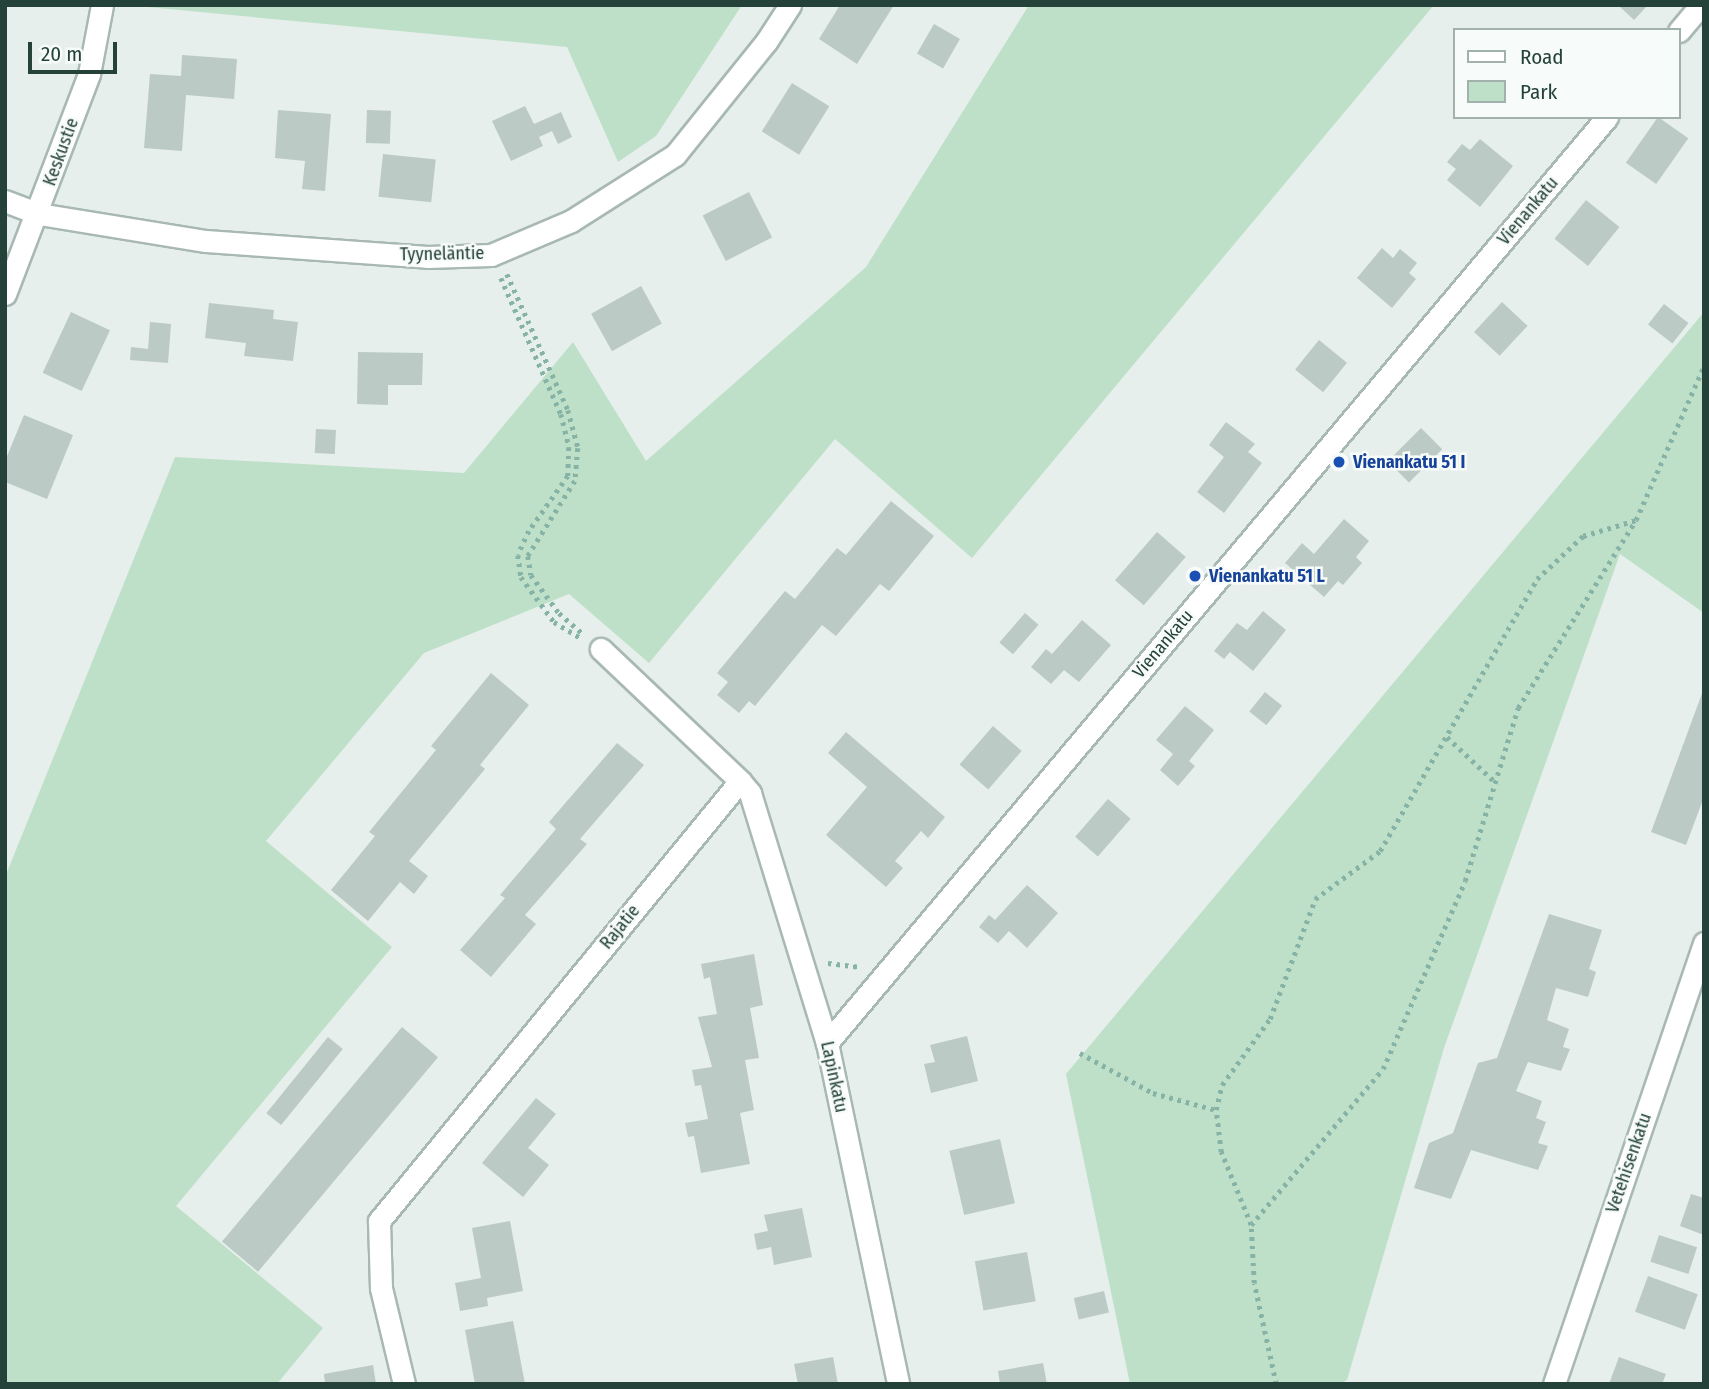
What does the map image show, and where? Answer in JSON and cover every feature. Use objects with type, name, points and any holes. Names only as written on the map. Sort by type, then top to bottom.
[{"type":"street","name":"Keskustie","points":[[5,294],[38,215],[89,74],[102,5]]},
{"type":"street","name":"Tyyneläntie","points":[[5,201],[38,215],[206,241],[427,257],[494,253],[572,221],[675,155],[790,5]]},
{"type":"street","points":[[1681,29],[1701,5]]},
{"type":"street","name":"Vienankatu","points":[[827,1043],[1605,119]]},
{"type":"street","points":[[601,649],[740,781]]},
{"type":"street","name":"Lapinkatu","points":[[740,781],[750,793],[827,1043],[898,1384]]},
{"type":"street","name":"Rajatie","points":[[404,1384],[381,1288],[379,1221],[740,781]]},
{"type":"street","name":"Vetehisenkatu","points":[[1555,1384],[1704,943]]},
{"type":"path","points":[[494,253],[561,414],[569,447],[568,476],[529,531],[518,555],[521,578],[554,622],[601,649]]},
{"type":"path","points":[[494,253],[568,410],[579,448],[576,481],[528,556],[531,575],[559,613],[601,649]]},
{"type":"path","points":[[1251,1225],[1383,1069],[1465,881],[1518,708],[1636,520],[1704,366]]},
{"type":"path","points":[[1276,1384],[1254,1283],[1251,1225],[1221,1152],[1216,1111],[1222,1085],[1270,1019],[1315,899],[1380,851],[1537,579],[1583,536],[1636,520]]},
{"type":"path","points":[[1447,737],[1494,781]]},
{"type":"path","points":[[1080,1053],[1153,1093],[1216,1111]]},
{"type":"green space","points":[[742,5],[656,136],[618,162],[567,47],[137,6]]},
{"type":"green space","points":[[1029,5],[1434,5],[972,558],[835,439],[649,663],[569,594],[424,653],[266,841],[392,947],[176,1206],[323,1328],[277,1384],[5,1384],[5,877],[175,457],[464,473],[573,342],[646,461],[866,267]]},
{"type":"green space","points":[[1704,312],[1704,613],[1620,554],[1444,1048],[1347,1380],[1340,1384],[1130,1384],[1066,1074]]},
{"type":"building","points":[[840,5],[894,5],[857,64],[819,39]]},
{"type":"building","points":[[1618,5],[1648,5],[1634,20]]},
{"type":"building","points":[[934,24],[960,39],[943,68],[917,53]]},
{"type":"building","points":[[182,55],[237,59],[234,99],[186,95],[182,151],[144,148],[150,74],[181,76]]},
{"type":"building","points":[[792,83],[829,106],[799,155],[762,131]]},
{"type":"building","points":[[525,106],[534,124],[561,112],[572,137],[558,144],[552,131],[539,137],[543,146],[511,161],[492,121]]},
{"type":"building","points":[[278,110],[331,114],[325,191],[302,189],[305,161],[275,158]]},
{"type":"building","points":[[367,110],[391,111],[390,144],[366,143]]},
{"type":"building","points":[[1657,119],[1661,119],[1688,138],[1656,184],[1626,163]]},
{"type":"building","points":[[1480,139],[1513,166],[1480,207],[1447,180],[1456,169],[1447,162],[1462,144],[1470,150]]},
{"type":"building","points":[[383,154],[436,160],[431,202],[379,197]]},
{"type":"building","points":[[749,192],[772,237],[726,261],[703,216]]},
{"type":"building","points":[[1586,200],[1619,227],[1588,266],[1555,239]]},
{"type":"building","points":[[1382,248],[1393,258],[1400,249],[1417,263],[1409,273],[1416,279],[1392,308],[1357,278]]},
{"type":"building","points":[[641,286],[662,324],[612,351],[591,314]]},
{"type":"building","points":[[1502,302],[1528,326],[1500,356],[1474,332]]},
{"type":"building","points":[[209,303],[274,310],[273,319],[298,322],[293,361],[244,356],[246,343],[205,338]]},
{"type":"building","points":[[1664,304],[1688,323],[1672,344],[1648,324]]},
{"type":"building","points":[[71,312],[110,330],[82,391],[43,373]]},
{"type":"building","points":[[150,322],[171,324],[168,363],[130,360],[131,347],[148,349]]},
{"type":"building","points":[[1319,340],[1347,363],[1323,392],[1295,370]]},
{"type":"building","points":[[358,352],[423,353],[422,385],[388,385],[388,405],[357,404]]},
{"type":"building","points":[[24,415],[73,435],[47,499],[5,482],[5,461]]},
{"type":"building","points":[[1226,422],[1255,444],[1248,452],[1262,463],[1224,513],[1197,492],[1224,457],[1209,445]]},
{"type":"building","points":[[1421,428],[1442,449],[1409,482],[1388,461]]},
{"type":"building","points":[[316,429],[336,430],[335,454],[315,453]]},
{"type":"building","points":[[891,501],[934,536],[889,591],[880,584],[836,636],[822,625],[755,706],[749,701],[739,713],[717,695],[728,682],[717,673],[785,591],[795,599],[837,548],[846,555]]},
{"type":"building","points":[[1344,519],[1369,541],[1356,557],[1362,563],[1343,585],[1338,581],[1324,597],[1285,563],[1302,543],[1314,554]]},
{"type":"building","points":[[1157,532],[1186,557],[1144,605],[1115,580]]},
{"type":"building","points":[[1263,611],[1286,630],[1253,671],[1230,652],[1224,659],[1214,651],[1237,623],[1247,630]]},
{"type":"building","points":[[1025,613],[1039,625],[1013,654],[999,642]]},
{"type":"building","points":[[1082,620],[1111,645],[1079,682],[1064,670],[1051,684],[1031,667],[1046,649],[1052,654]]},
{"type":"building","points":[[491,673],[529,705],[480,765],[485,769],[409,861],[428,876],[414,894],[400,882],[368,921],[331,890],[375,836],[369,832],[436,750],[431,746]]},
{"type":"building","points":[[1704,688],[1704,797],[1686,845],[1651,832]]},
{"type":"building","points":[[1265,692],[1282,706],[1266,725],[1249,711]]},
{"type":"building","points":[[1185,706],[1214,730],[1189,761],[1195,766],[1178,786],[1160,770],[1173,754],[1156,740]]},
{"type":"building","points":[[993,726],[1022,751],[988,789],[960,764]]},
{"type":"building","points":[[846,732],[945,817],[928,838],[921,831],[895,861],[903,868],[886,887],[826,835],[867,787],[828,753]]},
{"type":"building","points":[[617,743],[644,765],[580,839],[587,844],[525,915],[536,924],[491,977],[460,950],[505,898],[500,895],[556,829],[549,822]]},
{"type":"building","points":[[1108,799],[1131,819],[1098,856],[1075,837]]},
{"type":"building","points":[[1027,885],[1058,913],[1027,948],[1009,931],[998,943],[979,927],[989,915],[995,920]]},
{"type":"building","points":[[1549,914],[1602,930],[1589,969],[1596,972],[1588,997],[1556,988],[1547,1020],[1569,1029],[1563,1047],[1570,1049],[1561,1071],[1528,1062],[1516,1091],[1542,1101],[1536,1118],[1546,1122],[1538,1143],[1548,1146],[1538,1170],[1471,1150],[1451,1199],[1414,1188],[1429,1143],[1453,1133],[1478,1063],[1497,1058]]},
{"type":"building","points":[[754,954],[763,1005],[750,1008],[759,1058],[745,1060],[754,1110],[740,1113],[750,1164],[701,1173],[694,1136],[688,1137],[685,1123],[708,1119],[701,1085],[695,1086],[692,1070],[712,1067],[698,1017],[717,1014],[710,977],[704,979],[701,964]]},
{"type":"building","points":[[402,1027],[438,1057],[258,1272],[222,1241]]},
{"type":"building","points":[[967,1036],[978,1081],[931,1093],[924,1064],[935,1062],[930,1045]]},
{"type":"building","points":[[328,1037],[343,1049],[281,1125],[266,1113]]},
{"type":"building","points":[[536,1098],[556,1114],[528,1148],[549,1165],[523,1197],[482,1163]]},
{"type":"building","points":[[1000,1139],[1015,1203],[964,1215],[949,1151]]},
{"type":"building","points":[[1691,1194],[1704,1198],[1704,1235],[1680,1226]]},
{"type":"building","points":[[802,1208],[812,1257],[774,1265],[771,1247],[757,1250],[754,1234],[768,1231],[764,1215]]},
{"type":"building","points":[[510,1221],[523,1291],[487,1298],[488,1306],[460,1311],[455,1283],[481,1278],[472,1228]]},
{"type":"building","points":[[1659,1235],[1697,1247],[1688,1274],[1650,1262]]},
{"type":"building","points":[[1027,1252],[1036,1301],[983,1310],[975,1261]]},
{"type":"building","points":[[1648,1276],[1698,1294],[1685,1330],[1635,1312]]},
{"type":"building","points":[[1104,1291],[1109,1312],[1079,1319],[1074,1298]]},
{"type":"building","points":[[513,1321],[525,1384],[475,1384],[465,1330]]},
{"type":"building","points":[[833,1357],[838,1384],[798,1384],[794,1364]]},
{"type":"building","points":[[1619,1357],[1666,1374],[1662,1384],[1609,1384]]},
{"type":"building","points":[[1043,1363],[1047,1384],[1000,1384],[998,1371]]},
{"type":"building","points":[[373,1365],[376,1384],[325,1384],[324,1374]]},
{"type":"place","name":"Vienankatu 51 I","points":[[1339,462]]},
{"type":"place","name":"Vienankatu 51 L","points":[[1195,576]]}]
